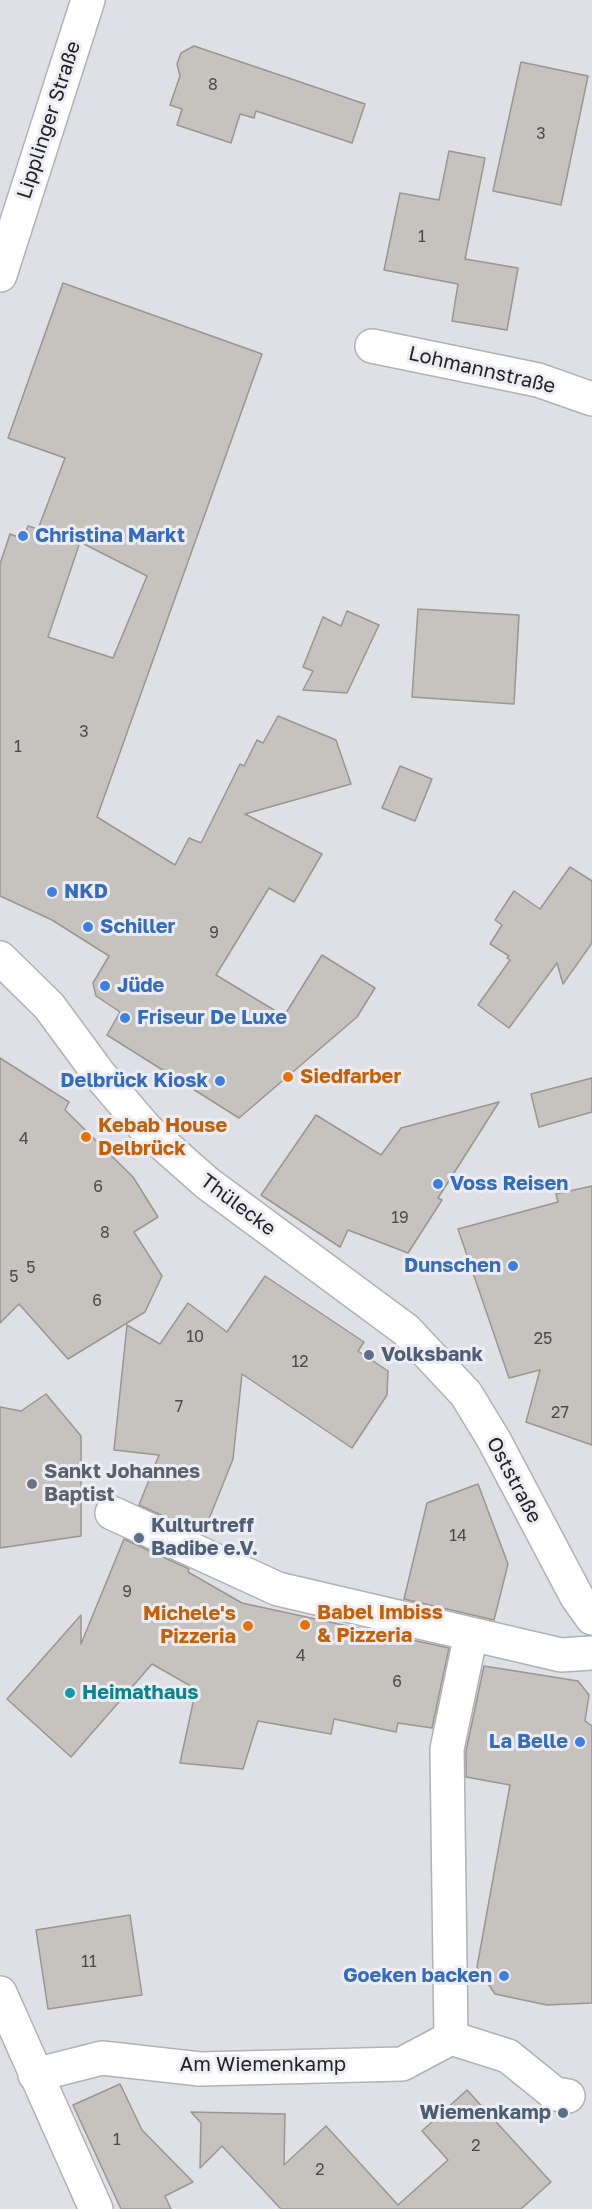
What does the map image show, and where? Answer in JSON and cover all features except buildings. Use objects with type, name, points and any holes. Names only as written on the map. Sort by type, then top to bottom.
[{"type":"street","name":"Lipplinger Straße","points":[[0,275],[88,0]]},
{"type":"street","name":"Lohmannstraße","points":[[372,346],[538,380],[592,399]]},
{"type":"street","name":"Thülecke","points":[[0,958],[49,1006],[99,1074],[146,1129],[207,1183],[399,1324],[425,1350]]},
{"type":"street","name":"Oststraße","points":[[425,1350],[465,1394],[494,1440],[577,1597],[592,1618]]},
{"type":"street","points":[[112,1513],[278,1589],[561,1655],[592,1653]]},
{"type":"street","points":[[471,1634],[447,1749],[451,2038],[508,2056],[555,2094],[568,2096]]},
{"type":"street","points":[[0,1993],[96,2209]]},
{"type":"street","name":"Am Wiemenkamp","points":[[35,2075],[102,2058],[200,2069],[402,2064],[451,2038]]},
{"type":"place","name":"Christina Markt","points":[[23,536]]},
{"type":"place","name":"NKD","points":[[52,892]]},
{"type":"place","name":"Schiller","points":[[88,927]]},
{"type":"place","name":"Jüde","points":[[105,986]]},
{"type":"place","name":"Friseur De Luxe","points":[[125,1018]]},
{"type":"place","name":"Siedfarber","points":[[288,1077]]},
{"type":"place","name":"Delbrück Kiosk","points":[[220,1081]]},
{"type":"place","name":"Kebab House Delbrück","points":[[86,1137]]},
{"type":"place","name":"Voss Reisen","points":[[438,1184]]},
{"type":"place","name":"Dunschen","points":[[513,1266]]},
{"type":"place","name":"Volksbank","points":[[369,1355]]},
{"type":"place","name":"Sankt Johannes Baptist","points":[[32,1484]]},
{"type":"place","name":"Kulturtreff Badibe e.V.","points":[[139,1538]]},
{"type":"place","name":"Babel Imbiss & Pizzeria","points":[[305,1625]]},
{"type":"place","name":"Michele's Pizzeria","points":[[248,1626]]},
{"type":"place","name":"Heimathaus","points":[[70,1693]]},
{"type":"place","name":"La Belle","points":[[580,1742]]},
{"type":"place","name":"Goeken backen","points":[[504,1976]]},
{"type":"place","name":"Wiemenkamp","points":[[563,2113]]}]
